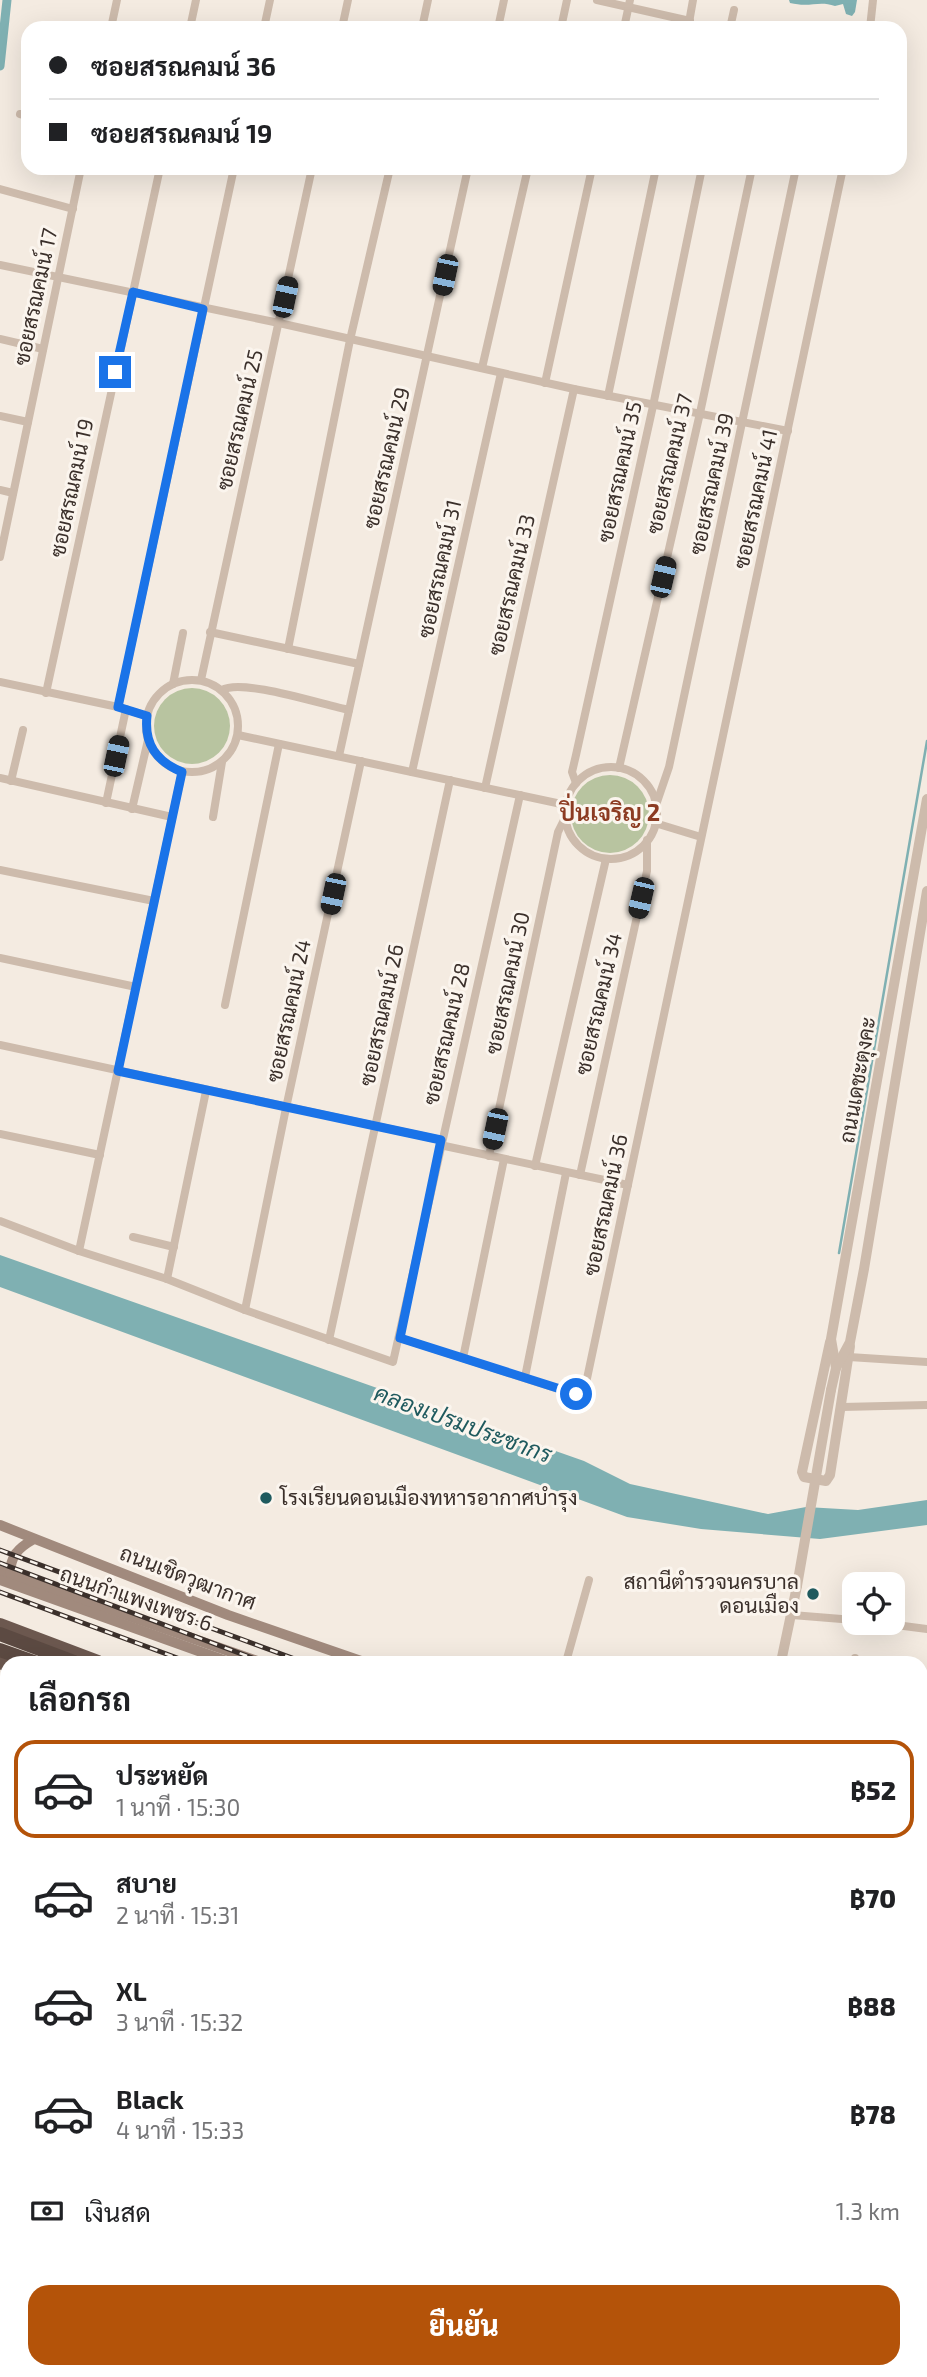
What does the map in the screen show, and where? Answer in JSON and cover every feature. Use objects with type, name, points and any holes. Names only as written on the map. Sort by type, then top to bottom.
[{"type":"highway","points":[[0,1625],[83,1656]]},
{"type":"highway","points":[[0,1634],[58,1656]]},
{"type":"highway","points":[[0,1650],[17,1656]]},
{"type":"main road","name":"ถนนเชิดวุฒากาศ","points":[[0,1525],[228,1615],[347,1656]]},
{"type":"main road","points":[[4,1575],[15,1553],[34,1539]]},
{"type":"main road","name":"ถนนกำแพงเพชร 6","points":[[4,1575],[213,1656]]},
{"type":"main road","name":"ถนนกำแพงเพชร 6","points":[[4,1575],[242,1656]]},
{"type":"street","points":[[112,21],[117,0]]},
{"type":"street","points":[[192,21],[196,0]]},
{"type":"street","points":[[266,21],[270,0]]},
{"type":"street","points":[[344,21],[348,0]]},
{"type":"street","points":[[424,21],[428,0]]},
{"type":"street","points":[[500,21],[504,0]]},
{"type":"street","points":[[562,21],[567,0]]},
{"type":"street","points":[[597,0],[629,4],[680,21]]},
{"type":"street","points":[[690,21],[694,0]]},
{"type":"street","points":[[871,21],[873,0]]},
{"type":"street","points":[[732,21],[734,10]]},
{"type":"street","name":"ซอยสรณคมน์ 17","points":[[0,557],[80,175]]},
{"type":"street","name":"ซอยสรณคมน์ 19","points":[[46,693],[158,175]]},
{"type":"street","points":[[106,803],[122,708],[232,175]]},
{"type":"street","name":"ซอยสรณคมน์ 25","points":[[201,680],[311,175]]},
{"type":"street","points":[[288,649],[350,340],[388,175]]},
{"type":"street","name":"ซอยสรณคมน์ 29","points":[[339,756],[466,175]]},
{"type":"street","points":[[481,368],[526,175]]},
{"type":"street","points":[[545,383],[590,175]]},
{"type":"street","points":[[608,396],[655,175]]},
{"type":"street","name":"ซอยสรณคมน์ 35","points":[[576,783],[572,772],[653,406],[701,175]]},
{"type":"street","name":"ซอยสรณคมน์ 37","points":[[620,768],[751,175]]},
{"type":"street","name":"ซอยสรณคมน์ 39","points":[[656,805],[669,767],[795,175]]},
{"type":"street","name":"ซอยสรณคมน์ 41","points":[[701,837],[842,175]]},
{"type":"street","points":[[0,189],[73,209]]},
{"type":"street","points":[[0,265],[59,275],[203,309],[279,323],[653,406],[788,431]]},
{"type":"street","points":[[0,339],[43,349]]},
{"type":"street","name":"ซอยสรณคมน์ 31","points":[[412,772],[501,373]]},
{"type":"street","name":"ซอยสรณคมน์ 33","points":[[485,788],[574,389]]},
{"type":"street","points":[[0,416],[28,422]]},
{"type":"street","points":[[0,490],[13,493]]},
{"type":"street","points":[[210,632],[359,664]]},
{"type":"street","points":[[173,684],[183,633]]},
{"type":"street","points":[[132,808],[148,740],[147,716],[152,702],[161,691],[187,680],[201,680],[222,691],[236,710],[238,735],[233,750],[222,762],[203,771],[182,772],[167,766],[155,755],[148,740]]},
{"type":"street","points":[[0,682],[122,708],[147,716]]},
{"type":"street","points":[[222,691],[229,686],[251,687],[349,710]]},
{"type":"street","points":[[11,781],[23,730]]},
{"type":"street","points":[[238,735],[566,805]]},
{"type":"street","points":[[225,1005],[279,744]]},
{"type":"street","name":"ซอยสรณคมน์ 24","points":[[246,1311],[286,1108],[361,761]]},
{"type":"street","points":[[214,817],[222,762]]},
{"type":"street","points":[[620,768],[643,781],[656,805],[655,823],[647,841],[629,855],[606,859],[591,855],[579,846],[570,833],[565,818],[566,805],[576,783],[596,770],[620,768]]},
{"type":"street","points":[[79,1251],[182,772]]},
{"type":"street","points":[[0,778],[172,817]]},
{"type":"street","name":"ซอยสรณคมน์ 26","points":[[329,1340],[450,780]]},
{"type":"street","name":"ซอยสรณคมน์ 28","points":[[329,1340],[393,1362],[520,795]]},
{"type":"street","name":"ถนนเดชะตุงคะ","points":[[836,1368],[831,1339],[927,799]]},
{"type":"street","name":"ซอยสรณคมน์ 30","points":[[489,1156],[558,832],[565,818]]},
{"type":"street","points":[[655,823],[701,837]]},
{"type":"street","name":"ซอยสรณคมน์ 36","points":[[400,1338],[576,1394],[585,1388],[701,837]]},
{"type":"street","name":"ซอยสรณคมน์ 34","points":[[580,1175],[647,871],[647,841]]},
{"type":"street","points":[[535,1167],[606,859]]},
{"type":"street","points":[[0,870],[154,901]]},
{"type":"street","name":"ถนนเดชะตุงคะ","points":[[783,1656],[831,1390],[836,1368],[850,1342],[864,1269],[927,891]]},
{"type":"street","points":[[0,958],[136,987]]},
{"type":"street","points":[[0,1045],[376,1127],[535,1167],[628,1185]]},
{"type":"street","points":[[167,1279],[205,1091]]},
{"type":"street","points":[[0,1134],[100,1155]]},
{"type":"street","points":[[463,1358],[505,1159]]},
{"type":"street","points":[[524,1377],[566,1173]]},
{"type":"street","points":[[0,1221],[79,1251],[167,1279],[246,1311],[329,1340]]},
{"type":"street","points":[[133,1237],[174,1247]]},
{"type":"street","points":[[831,1339],[802,1472],[804,1477],[826,1482],[829,1480],[842,1406],[850,1342]]},
{"type":"street","points":[[849,1357],[927,1362]]},
{"type":"street","points":[[842,1406],[927,1405]]},
{"type":"street","points":[[568,1656],[589,1580]]},
{"type":"street","points":[[792,1615],[842,1619]]},
{"type":"street","points":[[905,1626],[927,1629]]},
{"type":"green space","points":[[192,688],[206,691],[219,699],[227,712],[230,726],[227,740],[219,753],[206,761],[192,764],[178,761],[165,753],[157,740],[154,726],[157,712],[165,699],[178,691]]},
{"type":"green space","points":[[602,775],[618,775],[632,781],[643,792],[649,806],[649,822],[643,836],[632,847],[618,853],[602,853],[588,847],[577,836],[571,822],[571,806],[577,792],[588,781]]},
{"type":"water","points":[[789,0],[857,0],[852,16],[846,14],[843,4],[804,5],[790,3]]},
{"type":"water","name":"คลองเปรมประชากร","points":[[0,1255],[584,1461],[630,1484],[768,1514],[806,1507],[858,1510],[927,1500],[927,1525],[820,1539],[701,1529],[627,1517],[0,1287]]},
{"type":"waterway","points":[[0,66],[7,0]]},
{"type":"waterway","points":[[839,1253],[927,741]]},
{"type":"railway","points":[[0,1550],[287,1656]]},
{"type":"railway","points":[[0,1563],[247,1656]]},
{"type":"railway","points":[[0,1592],[172,1656]]},
{"type":"place","name":"โรงเรียนดอนเมืองทหารอากาศบำรุง","points":[[266,1498]]},
{"type":"place","name":"สถานีตำรวจนครบาล ดอนเมือง","points":[[813,1594]]},
{"type":"district","name":"ปิ่นเจริญ 2","points":[[610,813]]},
{"type":"route","points":[[115,372],[133,292],[203,309],[118,707],[147,716],[148,740],[155,755],[167,766],[182,772],[118,1071],[441,1140],[400,1338],[576,1394]]}]
